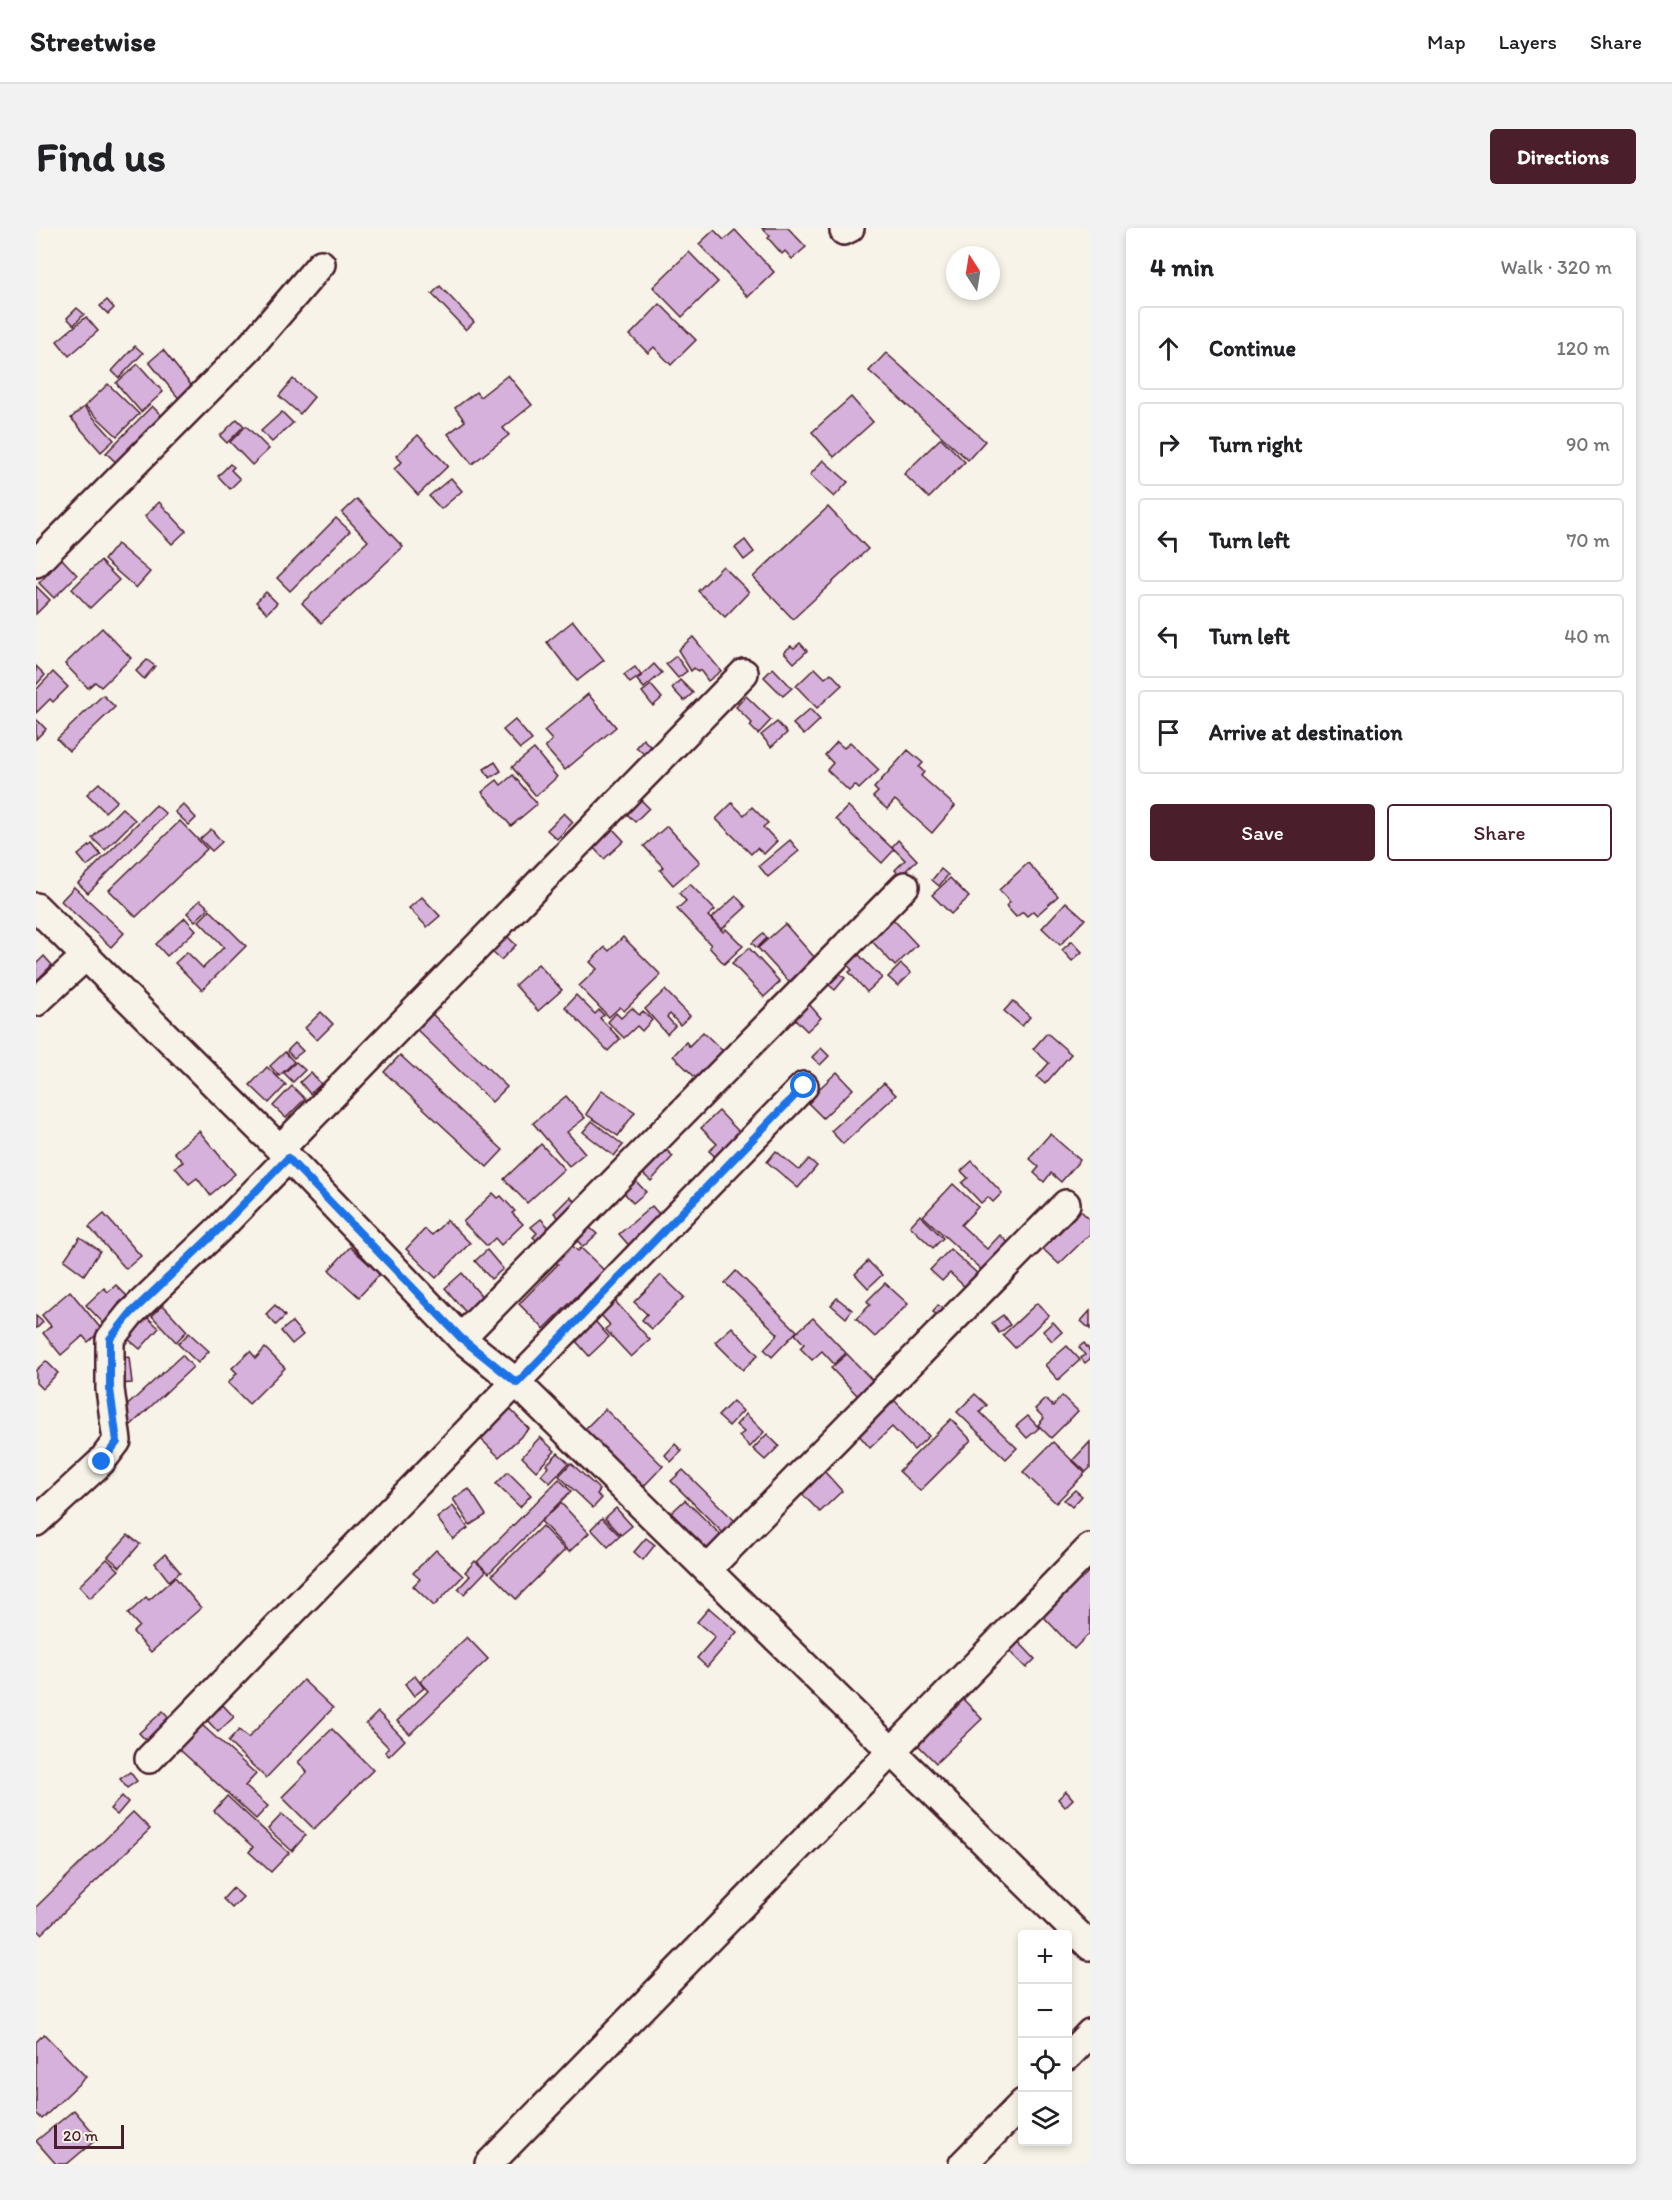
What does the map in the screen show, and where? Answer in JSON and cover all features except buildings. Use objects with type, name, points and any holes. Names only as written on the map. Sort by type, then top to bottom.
[{"type":"street","points":[[36,563],[248,349],[321,264]]},
{"type":"street","points":[[36,1522],[102,1462],[117,1442],[110,1389],[110,1339],[130,1314],[220,1228],[284,1153],[744,673]]},
{"type":"street","points":[[461,1338],[905,886]]},
{"type":"street","points":[[36,907],[284,1153],[461,1338],[517,1383],[892,1750],[1087,1937]]},
{"type":"street","points":[[36,1002],[86,956]]},
{"type":"street","points":[[149,1759],[804,1086]]},
{"type":"street","points":[[708,1569],[1065,1204]]},
{"type":"street","points":[[489,2164],[1090,1548]]},
{"type":"street","points":[[1072,2052],[1090,2033]]},
{"type":"street","points":[[963,2164],[1018,2108]]},
{"type":"route","points":[[102,1462],[117,1442],[110,1389],[110,1339],[130,1314],[220,1228],[288,1158],[461,1338],[517,1383],[804,1086]]}]
